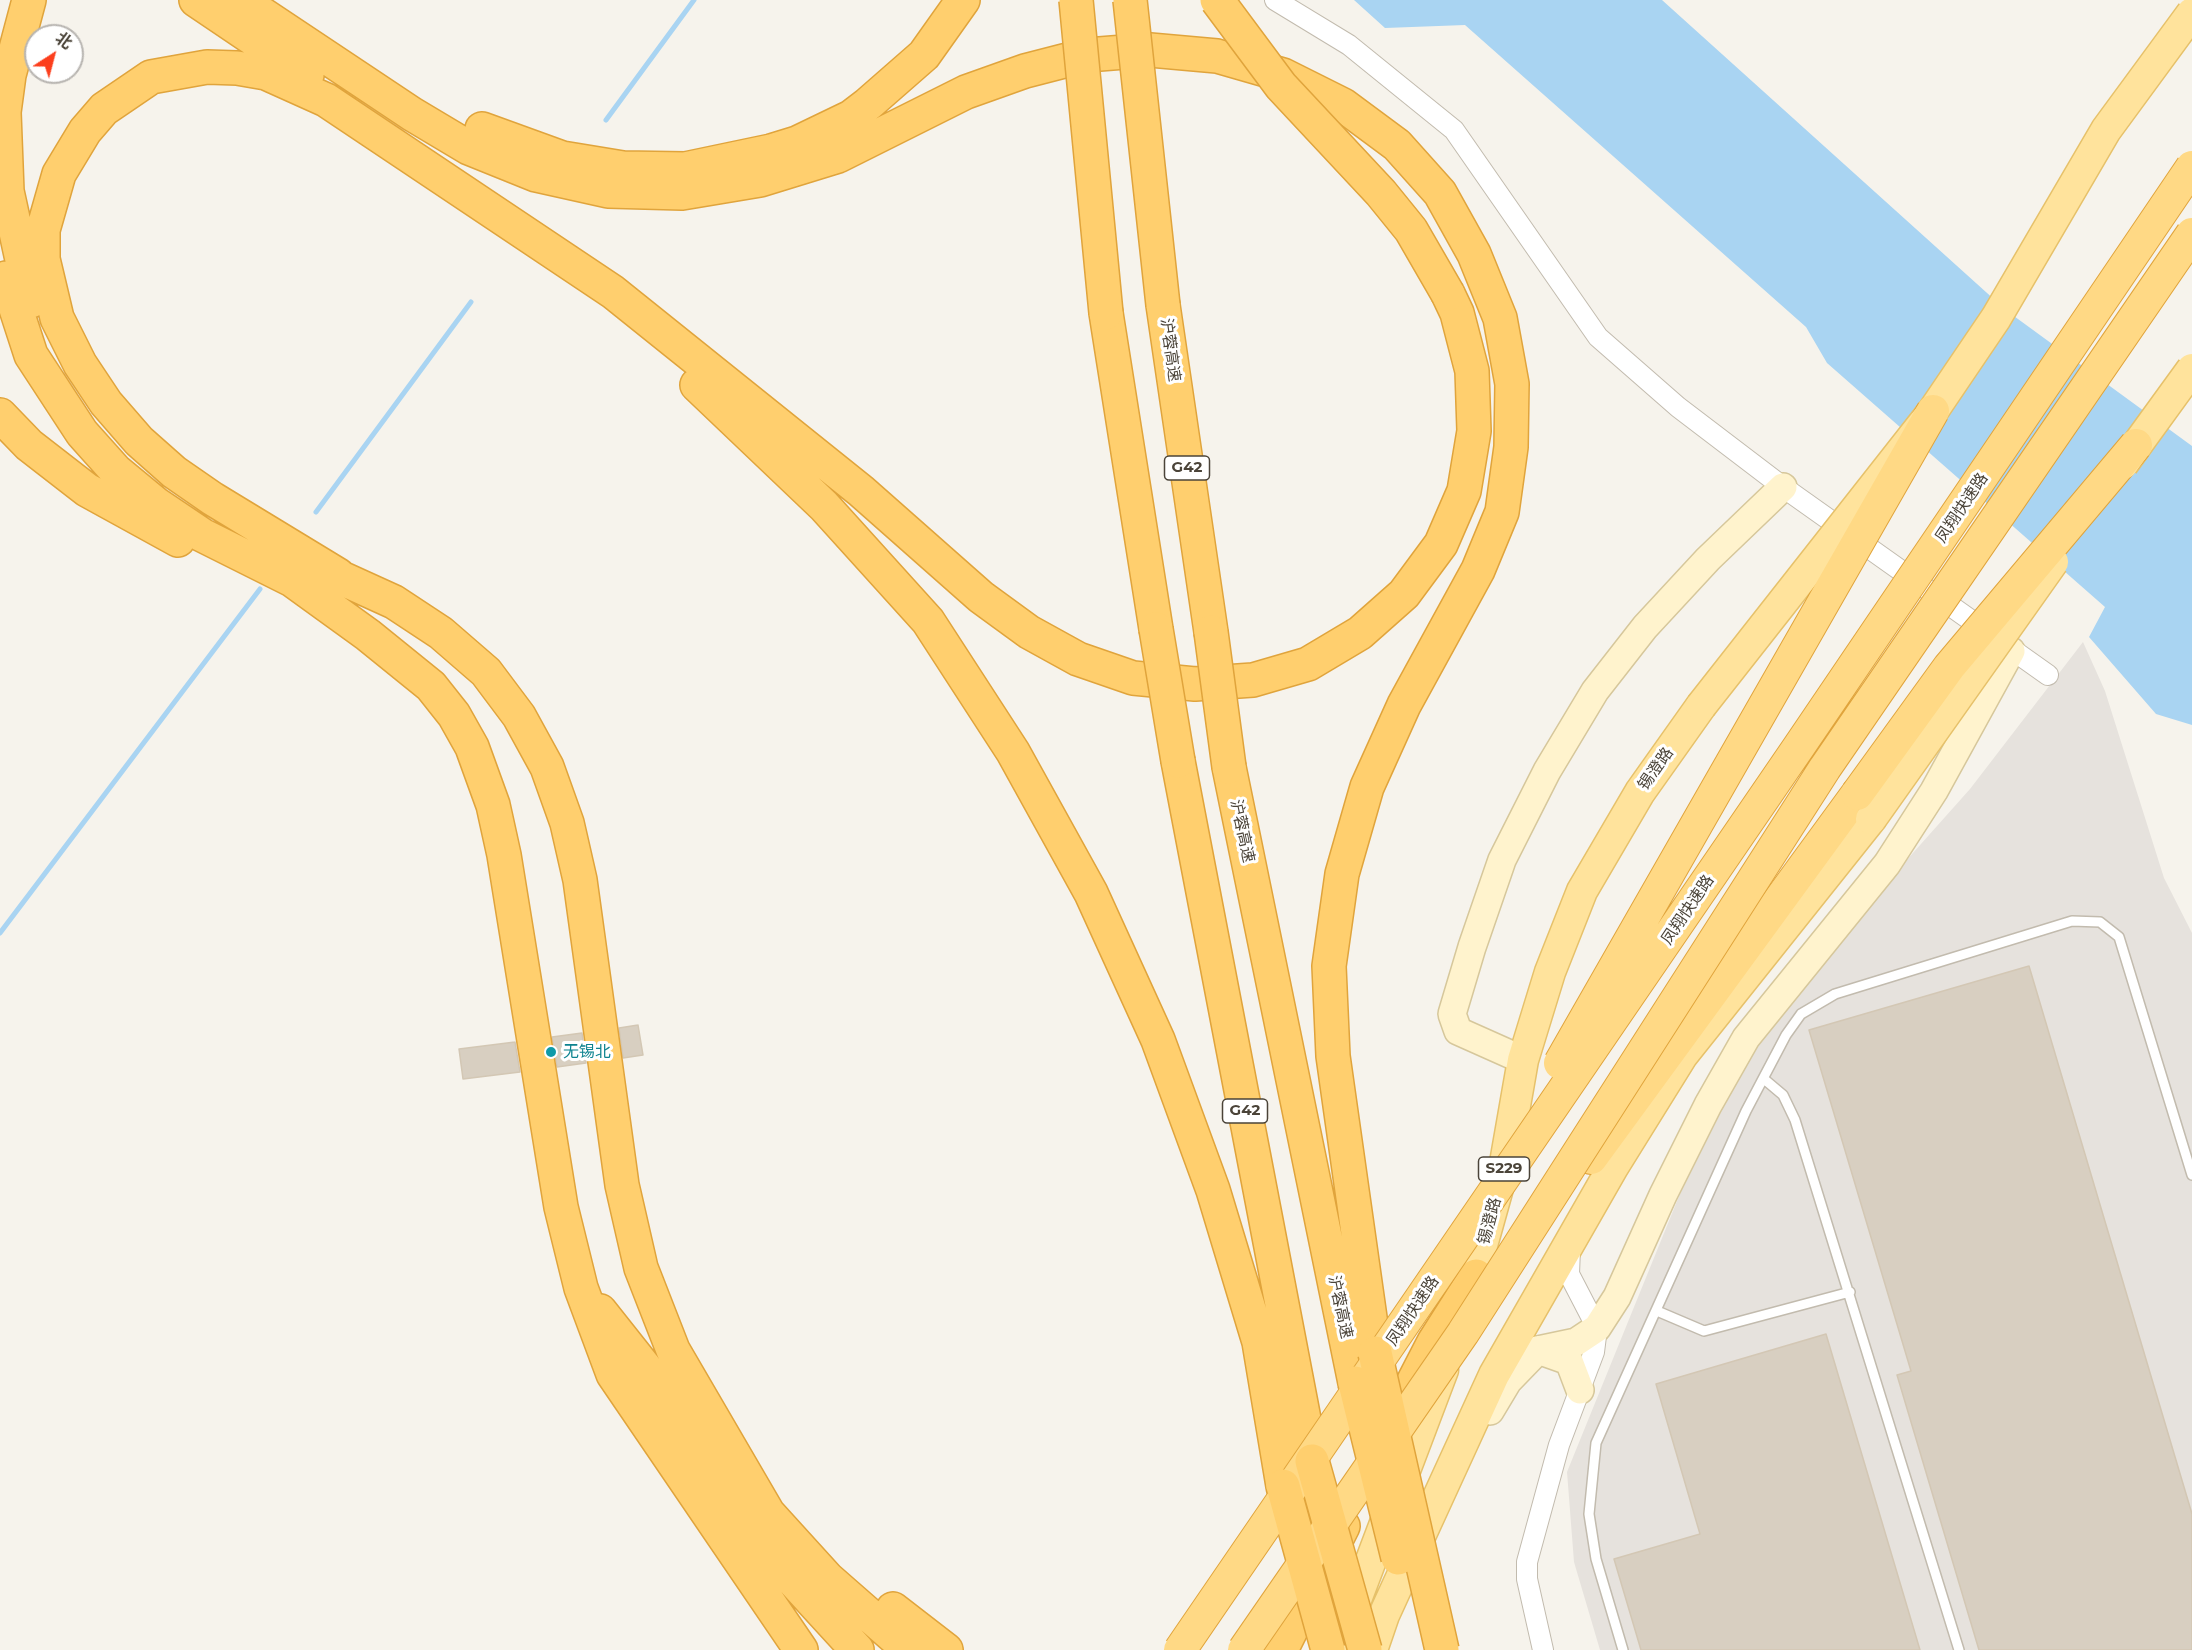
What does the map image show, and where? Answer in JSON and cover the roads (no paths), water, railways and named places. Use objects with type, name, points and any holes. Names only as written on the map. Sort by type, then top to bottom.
[{"type":"highway","points":[[0,38],[12,0]]},
{"type":"highway","points":[[29,0],[9,75],[4,112],[7,191],[27,291],[45,335],[94,417],[162,489],[205,515],[285,556],[338,575]]},
{"type":"highway","points":[[195,0],[353,107],[482,203],[715,400],[824,506],[928,621],[1013,752],[1091,893],[1158,1040],[1209,1180],[1259,1342],[1283,1486],[1328,1650]]},
{"type":"highway","points":[[241,0],[412,114],[469,148],[536,175],[608,191],[682,193],[760,180],[838,156],[966,92],[1025,71],[1087,56],[1150,50],[1217,56],[1283,75],[1343,105],[1396,145],[1440,193],[1474,254],[1500,318],[1512,384],[1511,447],[1502,512],[1478,570],[1404,705],[1367,787],[1342,874],[1329,966],[1333,1056],[1375,1353],[1442,1650]]},
{"type":"highway","points":[[296,37],[403,89],[448,114],[504,138],[562,158],[623,168],[685,169],[771,151],[797,143],[851,117],[924,55],[963,0]]},
{"type":"highway","name":"G42","points":[[1076,0],[1106,313],[1178,761],[1312,1461],[1365,1650]]},
{"type":"highway","name":"沪蓉高速","points":[[1130,0],[1163,305],[1229,767],[1355,1383],[1421,1650]]},
{"type":"highway","points":[[852,1618],[841,1565],[778,1500],[717,1429],[673,1350],[641,1268],[622,1185],[580,880],[567,823],[547,767],[519,716],[486,672],[441,633],[394,602],[338,575],[213,499],[174,472],[139,441],[106,403],[80,364],[57,318],[43,260],[43,230],[59,174],[85,130],[104,109],[151,77],[207,67],[237,68],[266,73],[326,100],[613,292],[861,491],[981,597],[1029,632],[1078,660],[1133,678],[1196,684],[1253,680],[1308,664],[1360,633],[1404,594],[1441,544],[1464,491],[1474,431],[1472,371],[1457,313],[1411,230],[1381,193],[1281,86],[1216,0]]},
{"type":"highway","name":"凤翔快速路","points":[[1180,1650],[1430,1287],[2192,167]]},
{"type":"highway","name":"凤翔快速路","points":[[1244,1650],[1463,1333],[1825,768],[2192,234]]},
{"type":"highway","points":[[0,250],[3,270],[31,355],[82,433],[116,471],[156,504],[202,535],[292,580],[368,635],[431,686],[454,715],[484,775],[504,855],[561,1207],[581,1288],[613,1374],[801,1650]]},
{"type":"highway","points":[[1430,1287],[1744,746],[1933,411]]},
{"type":"highway","points":[[0,415],[29,446],[96,495],[150,527],[368,635]]},
{"type":"highway","points":[[1463,1333],[1949,667],[2136,445]]},
{"type":"highway","points":[[1281,1650],[1294,1628],[1396,1413],[1434,1342],[1476,1275]]},
{"type":"highway","points":[[581,1288],[650,1374],[710,1461],[748,1531],[852,1618],[882,1650]]},
{"type":"highway","points":[[852,1618],[929,1647]]},
{"type":"main road","name":"锡澄路","points":[[1337,1650],[1427,1417],[1476,1275],[1505,1163],[1524,1060],[1550,972],[1582,891],[1640,792],[1701,706],[1933,411],[1996,318],[2106,130],[2192,14]]},
{"type":"main road","points":[[1372,1650],[1384,1616],[1494,1375],[1682,1056],[1871,819],[2192,369]]},
{"type":"main road","points":[[1524,1060],[1458,1031],[1452,1014],[1502,860],[1547,771],[1595,691],[1645,627],[1708,559],[1783,487]]},
{"type":"main road","points":[[1434,1505],[1508,1381],[1538,1350],[1576,1342],[1597,1328],[1617,1297],[1707,1105],[1746,1038],[1887,864],[1934,791],[2011,651]]},
{"type":"main road","points":[[1538,1350],[1569,1360],[1580,1390]]},
{"type":"street","points":[[1275,0],[1349,45],[1454,130],[1598,337],[1678,407],[1783,487],[2011,651],[2048,675]]},
{"type":"street","points":[[1543,1650],[1527,1579],[1527,1562],[1559,1445],[1594,1353],[1597,1328],[1569,1274],[1571,1241]]},
{"type":"lane","points":[[1623,1650],[1596,1559],[1589,1514],[1596,1443],[1746,1112],[1786,1035],[1801,1014],[1835,994],[2072,921],[2100,922],[2119,937],[2192,1174]]},
{"type":"lane","points":[[1764,1079],[1783,1095],[1795,1120],[1959,1650]]},
{"type":"lane","points":[[1657,1311],[1704,1331],[1850,1292]]},
{"type":"water","points":[[1354,0],[1662,0],[2007,311],[2192,446],[2192,725],[2156,714],[2089,637],[2105,607],[1827,363],[1806,327],[1465,25],[1385,28]]},
{"type":"waterway","points":[[606,120],[694,0]]},
{"type":"waterway","points":[[316,512],[471,302]]},
{"type":"waterway","points":[[0,933],[260,589]]},
{"type":"place","name":"无锡北","points":[[551,1052]]}]
